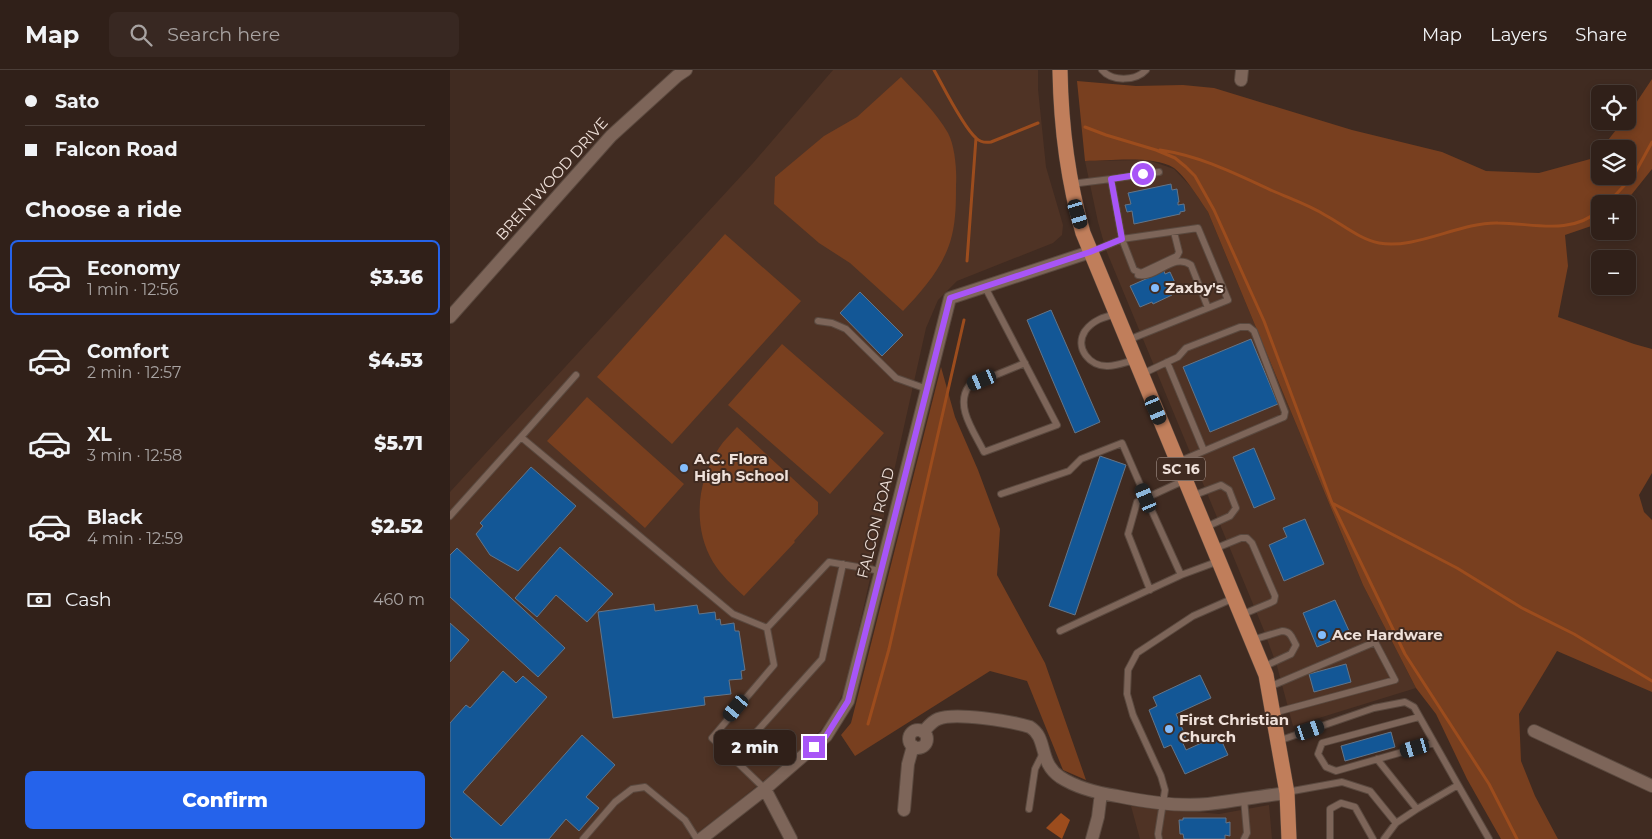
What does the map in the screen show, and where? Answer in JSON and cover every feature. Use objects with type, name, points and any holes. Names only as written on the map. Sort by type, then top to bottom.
[{"type":"main road","name":"SC 16","points":[[1060,70],[1062,125],[1070,184],[1090,252],[1263,667],[1287,792],[1289,839]]},
{"type":"street","name":"BRENTWOOD DRIVE","points":[[450,317],[611,136],[686,70]]},
{"type":"street","name":"FALCON ROAD","points":[[701,839],[765,790],[826,736],[848,701],[950,298],[1090,252]]},
{"type":"street","points":[[904,810],[908,764],[913,746],[918,748],[924,746],[927,740],[924,732],[931,723],[948,716],[1030,726],[1038,734],[1043,753],[1052,770],[1074,784],[1101,793],[1163,803],[1207,804],[1287,792]]},
{"type":"street","points":[[1534,731],[1652,786]]},
{"type":"street","points":[[765,790],[791,839]]},
{"type":"street","points":[[1092,839],[1098,817],[1101,793]]},
{"type":"lane","points":[[1102,70],[1116,78],[1131,78],[1142,74],[1146,70]]},
{"type":"lane","points":[[1070,184],[1159,172]]},
{"type":"lane","points":[[1111,179],[1122,239],[1136,274],[1146,276],[1174,263],[1180,261],[1187,262],[1191,265],[1208,308]]},
{"type":"lane","points":[[1090,252],[1122,239],[1198,228],[1228,300],[1127,340]]},
{"type":"lane","points":[[1134,270],[1141,273],[1177,256],[1179,252],[1174,232]]},
{"type":"lane","points":[[985,287],[1057,425],[984,452],[964,410],[963,394],[968,386],[1024,363]]},
{"type":"lane","points":[[1116,314],[1099,318],[1085,332],[1082,344],[1085,355],[1092,363],[1107,366],[1135,360]]},
{"type":"lane","points":[[818,321],[840,325],[896,378],[927,389]]},
{"type":"lane","points":[[1141,375],[1178,357],[1186,348],[1240,327],[1249,328],[1254,331],[1286,412],[1284,417],[1178,462]]},
{"type":"lane","points":[[1167,362],[1204,451]]},
{"type":"lane","points":[[450,516],[576,375]]},
{"type":"lane","points":[[521,437],[733,614],[767,628]]},
{"type":"lane","points":[[1001,494],[1069,470],[1081,460],[1122,442],[1181,575]]},
{"type":"lane","points":[[1150,590],[1128,534],[1137,502],[1185,480]]},
{"type":"lane","points":[[1192,496],[1221,484],[1229,490],[1236,508],[1230,516],[1205,528]]},
{"type":"lane","points":[[1060,631],[1181,575],[1241,538],[1247,538],[1252,543],[1275,596],[1274,601],[1270,604],[1241,615]]},
{"type":"lane","points":[[767,628],[829,562],[881,571]]},
{"type":"lane","points":[[733,758],[822,659],[843,564]]},
{"type":"lane","points":[[1159,839],[1158,834],[1166,790],[1162,776],[1133,715],[1127,694],[1128,670],[1137,653],[1193,616],[1234,598]]},
{"type":"lane","points":[[765,790],[712,738],[774,665],[767,628]]},
{"type":"lane","points":[[1252,640],[1286,631],[1291,634],[1296,645],[1291,654],[1263,667]]},
{"type":"lane","points":[[1268,687],[1375,642],[1395,680],[1273,713]]},
{"type":"lane","points":[[1278,741],[1374,708],[1405,702],[1414,707],[1489,839]]},
{"type":"lane","points":[[1419,717],[1322,743],[1318,754],[1326,767],[1336,771],[1434,742]]},
{"type":"lane","points":[[1029,809],[1034,769],[1043,753]]},
{"type":"lane","points":[[1377,759],[1416,809]]},
{"type":"lane","points":[[1287,792],[1342,782],[1370,791],[1396,823]]},
{"type":"lane","points":[[1384,839],[1396,823],[1458,785]]},
{"type":"lane","points":[[583,839],[615,802],[632,789],[645,787],[685,820],[697,839]]},
{"type":"lane","points":[[1244,799],[1247,832],[1244,839]]},
{"type":"lane","points":[[1330,839],[1330,809],[1341,803],[1355,807],[1373,839]]},
{"type":"shaded area","name":"A.C. Flora High School","points":[[833,70],[1038,70],[1038,89],[1046,167],[1063,225],[1062,235],[1053,243],[957,281],[938,300],[926,328],[846,686],[832,717],[808,744],[689,839],[450,839],[450,492],[754,162]]},
{"type":"shaded area","points":[[901,77],[932,111],[948,133],[954,151],[956,166],[955,216],[949,246],[933,276],[903,311],[850,263],[819,243],[774,204],[775,177],[824,136],[857,117]]},
{"type":"shaded area","points":[[1652,79],[1652,169],[1631,195],[1591,195],[1591,226],[1565,235],[1568,266],[1558,317],[1652,349],[1652,473],[1639,495],[1644,512],[1652,520],[1652,692],[1557,651],[1519,714],[1521,761],[1535,796],[1558,839],[1501,839],[1467,779],[1436,714],[1416,688],[1363,585],[1208,212],[1183,177],[1174,168],[1165,164],[1143,160],[1085,161],[1077,81],[1136,86],[1183,85],[1214,88],[1352,130],[1442,152],[1486,171],[1539,173],[1591,159],[1591,185],[1636,185],[1636,140],[1608,140],[1616,130],[1636,130],[1636,103]]},
{"type":"shaded area","points":[[1148,160],[1174,169],[1192,188],[1208,212],[1363,585],[1416,688],[1293,726],[1277,666],[1263,628],[1106,250],[1098,222],[1085,161]]},
{"type":"shaded area","points":[[725,234],[801,301],[672,444],[597,377]]},
{"type":"shaded area","points":[[782,344],[884,433],[830,494],[728,405]]},
{"type":"shaded area","points":[[941,367],[955,417],[978,470],[1000,529],[997,575],[1045,663],[1086,780],[1063,770],[1027,681],[990,671],[855,756],[841,735],[851,723]]},
{"type":"shaded area","points":[[587,397],[684,484],[645,528],[547,441]]},
{"type":"shaded area","points":[[737,427],[818,502],[818,514],[795,542],[744,596],[723,576],[713,562],[706,548],[700,519],[702,489],[706,475],[719,448]]},
{"type":"shaded area","points":[[1269,805],[1272,839],[1140,839],[1131,806],[1219,814]]},
{"type":"shaded area","points":[[1061,813],[1070,820],[1062,839],[1046,828]]},
{"type":"building","points":[[1171,184],[1172,190],[1177,189],[1178,205],[1184,204],[1185,211],[1180,212],[1180,214],[1134,224],[1132,211],[1127,212],[1125,205],[1131,204],[1128,193]]},
{"type":"building","points":[[1164,271],[1165,274],[1170,272],[1177,287],[1173,288],[1175,292],[1153,304],[1152,302],[1140,307],[1130,286]]},
{"type":"building","points":[[860,292],[903,335],[882,356],[840,313]]},
{"type":"building","points":[[1051,310],[1100,422],[1075,433],[1027,320]]},
{"type":"building","points":[[1251,339],[1278,404],[1210,432],[1183,367]]},
{"type":"building","points":[[1254,448],[1275,499],[1254,508],[1233,457]]},
{"type":"building","points":[[1100,456],[1126,465],[1075,615],[1049,606]]},
{"type":"building","points":[[531,467],[576,506],[518,571],[490,555],[476,534],[483,526],[480,523]]},
{"type":"building","points":[[1305,519],[1324,564],[1284,581],[1269,545],[1287,537],[1283,528]]},
{"type":"building","points":[[560,547],[613,594],[587,622],[556,595],[537,617],[515,598]]},
{"type":"building","points":[[457,548],[565,648],[538,677],[450,597],[450,555]]},
{"type":"building","points":[[1335,600],[1350,633],[1317,647],[1303,613]]},
{"type":"building","points":[[654,604],[655,611],[697,605],[699,614],[715,612],[716,620],[720,619],[721,625],[734,623],[735,631],[739,631],[745,670],[741,671],[742,679],[729,680],[731,694],[704,697],[705,705],[613,718],[598,612]]},
{"type":"building","points":[[450,623],[469,640],[450,662]]},
{"type":"building","points":[[1346,664],[1351,682],[1314,692],[1309,674]]},
{"type":"building","points":[[503,671],[516,683],[523,676],[547,697],[463,792],[501,826],[582,735],[615,765],[586,797],[599,808],[579,831],[566,819],[549,839],[453,839],[450,836],[450,723],[466,705],[470,708]]},
{"type":"building","name":"First Christian Church","points":[[1200,675],[1211,698],[1176,714],[1186,737],[1181,739],[1186,750],[1219,735],[1228,755],[1185,774],[1171,745],[1164,748],[1149,710],[1157,706],[1153,697]]},
{"type":"building","points":[[1391,732],[1395,747],[1345,761],[1341,746]]},
{"type":"building","points":[[1183,818],[1226,818],[1226,823],[1230,822],[1230,836],[1225,835],[1225,839],[1184,839],[1183,834],[1180,834],[1179,820],[1183,820]]},
{"type":"waterway","points":[[934,70],[959,116],[971,133],[979,140],[991,142],[1038,123]]},
{"type":"waterway","points":[[1085,127],[1175,158],[1195,176],[1214,210],[1264,321],[1332,503],[1457,568],[1522,608],[1574,634],[1652,681]]},
{"type":"waterway","points":[[967,261],[976,138]]},
{"type":"waterway","points":[[1615,195],[1634,175],[1652,142]]},
{"type":"waterway","points":[[1160,150],[1204,161],[1232,172],[1313,208],[1358,235],[1379,243],[1407,243],[1483,224],[1564,226],[1591,216]]},
{"type":"waterway","points":[[868,724],[889,649],[964,320]]},
{"type":"waterway","points":[[1332,503],[1405,654],[1489,784],[1517,839]]},
{"type":"place","name":"Zaxby's","points":[[1155,288]]},
{"type":"place","name":"A.C. Flora High School","points":[[684,468]]},
{"type":"place","name":"Ace Hardware","points":[[1322,635]]},
{"type":"place","name":"First Christian Church","points":[[1169,729]]},
{"type":"route","points":[[814,747],[826,736],[848,701],[950,298],[1090,252],[1122,239],[1111,179],[1143,174]]}]
